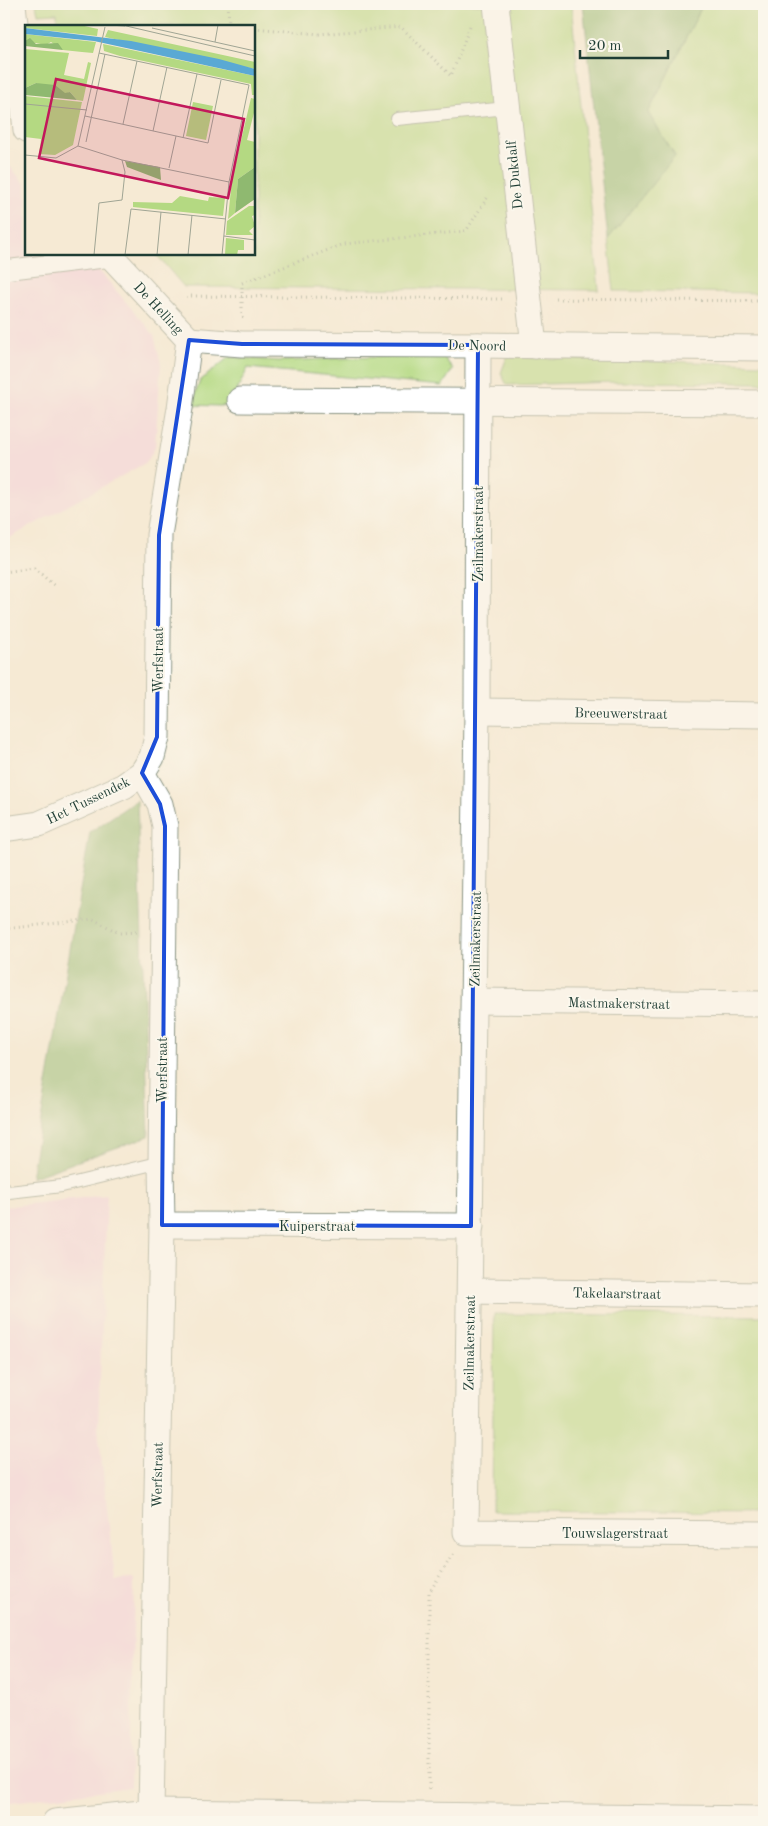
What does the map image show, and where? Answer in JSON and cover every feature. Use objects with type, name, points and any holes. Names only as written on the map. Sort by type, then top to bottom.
[{"type":"street","points":[[13,4],[25,120]]},
{"type":"street","name":"De Dukdalf","points":[[496,4],[506,108],[534,346]]},
{"type":"street","points":[[4,270],[111,255]]},
{"type":"street","name":"De Helling","points":[[111,255],[189,340]]},
{"type":"street","name":"De Noord","points":[[189,340],[242,344],[764,348]]},
{"type":"street","name":"Werfstraat","points":[[151,1812],[162,1225],[164,820],[160,804],[142,773],[152,757],[157,737],[159,535],[189,340]]},
{"type":"street","name":"Zeilmakerstraat","points":[[466,1532],[478,712],[478,345]]},
{"type":"street","points":[[240,400],[764,403]]},
{"type":"street","name":"Breeuwerstraat","points":[[478,712],[764,715]]},
{"type":"street","name":"Het Tussendek","points":[[4,829],[39,824],[124,786],[142,773]]},
{"type":"street","name":"Mastmakerstraat","points":[[474,1001],[764,1004]]},
{"type":"street","name":"Kuiperstraat","points":[[162,1225],[471,1226]]},
{"type":"street","name":"Takelaarstraat","points":[[470,1291],[764,1295]]},
{"type":"street","name":"Touwslagerstraat","points":[[466,1532],[764,1534]]},
{"type":"street","points":[[55,1822],[151,1812],[764,1819]]},
{"type":"lane","points":[[397,119],[506,108]]},
{"type":"lane","points":[[4,1188],[9,1192],[62,1186],[161,1162]]},
{"type":"path","points":[[228,4],[229,25]]},
{"type":"path","points":[[255,28],[319,34],[401,26],[451,76],[471,22]]},
{"type":"path","points":[[242,344],[242,283],[344,244],[466,230],[512,161]]},
{"type":"path","points":[[179,296],[764,301]]},
{"type":"path","points":[[4,572],[34,568],[56,587]]},
{"type":"path","points":[[4,929],[93,920],[119,933],[163,929]]},
{"type":"path","points":[[429,1815],[429,1593],[466,1532]]},
{"type":"highlighted area","points":[[189,340],[242,344],[478,345],[471,1226],[162,1225],[165,826],[160,804],[142,773],[157,737],[159,535]]},
{"type":"shaded area","points":[[4,140],[6,162],[25,184],[25,255],[86,255],[154,335],[161,364],[155,447],[147,462],[4,541]]},
{"type":"shaded area","points":[[107,1195],[98,1428],[115,1580],[134,1579],[130,1787],[4,1803],[4,1207]]},
{"type":"green space","points":[[36,4],[571,4],[599,290],[184,287],[157,255],[255,255],[255,25],[58,25],[57,13],[38,14]]},
{"type":"green space","points":[[583,4],[703,4],[648,113],[675,156],[608,239]]},
{"type":"green space","points":[[703,4],[764,4],[764,293],[614,291],[608,239],[675,156],[648,113]]},
{"type":"green space","points":[[443,356],[453,369],[442,386],[248,368],[229,405],[191,405],[200,381],[229,357],[279,361]]},
{"type":"green space","points":[[507,357],[764,364],[764,383],[620,382],[507,385],[501,373]]},
{"type":"green space","points":[[137,800],[149,1136],[31,1178],[90,832]]},
{"type":"green space","points":[[494,1314],[764,1316],[764,1513],[492,1511]]}]
